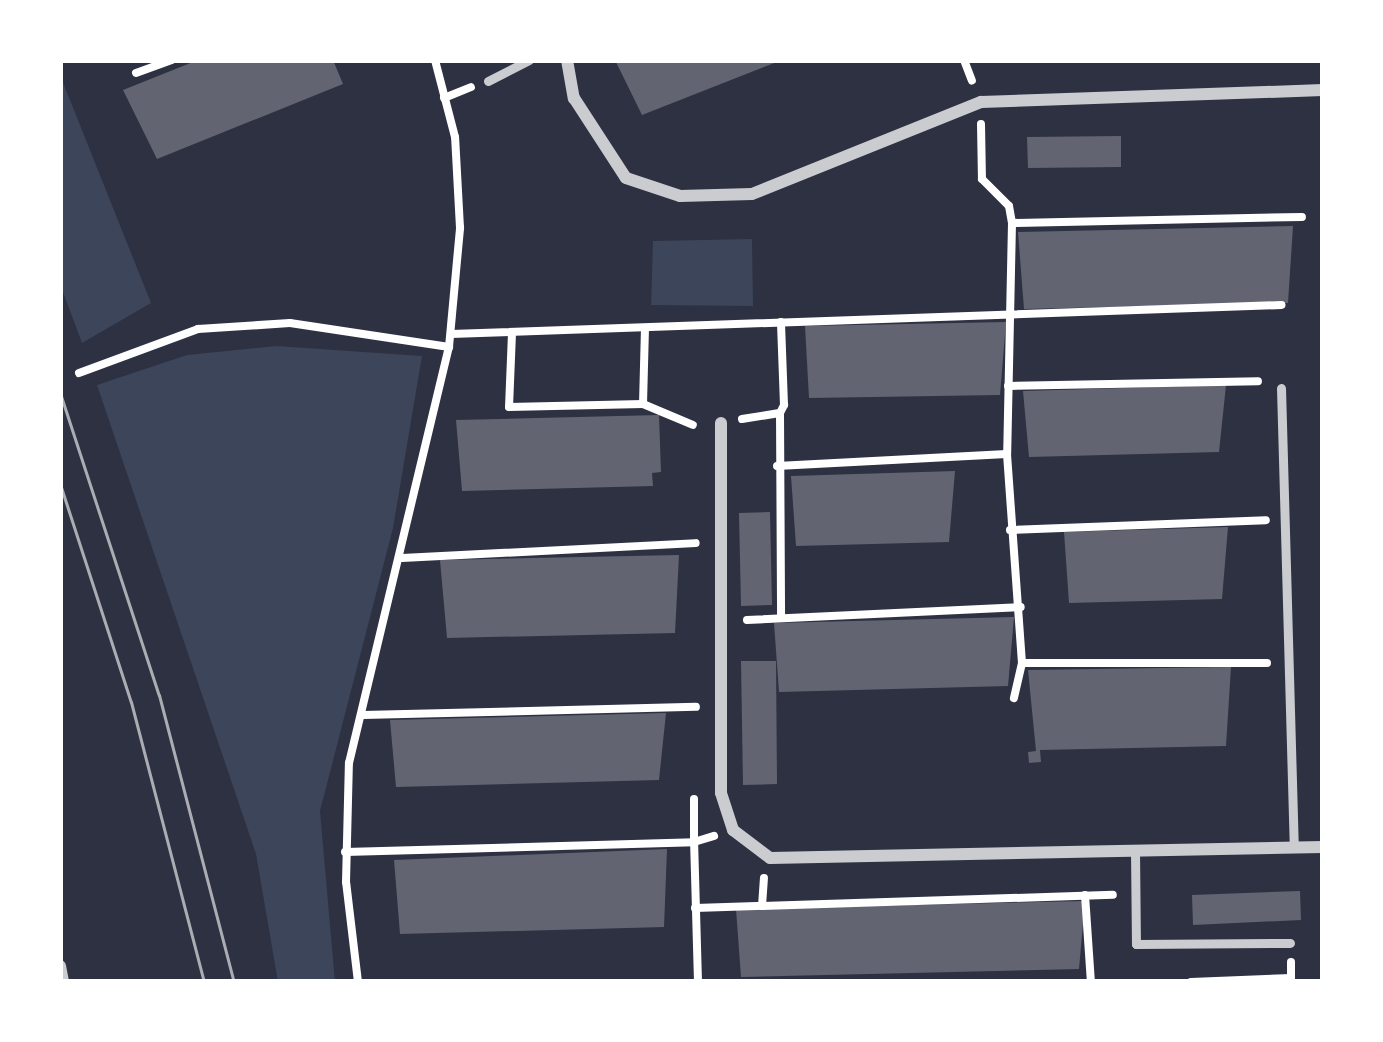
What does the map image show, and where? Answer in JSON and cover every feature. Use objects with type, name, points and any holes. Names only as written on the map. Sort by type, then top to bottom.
[{"type":"street","points":[[567,60],[574,98],[626,178],[680,196],[752,194],[981,102],[1323,90]]},
{"type":"street","points":[[721,423],[721,794],[733,830],[770,858],[1323,848]]},
{"type":"street","points":[[60,966],[63,982]]},
{"type":"lane","points":[[488,81],[529,60]]},
{"type":"lane","points":[[1281,388],[1294,848]]},
{"type":"lane","points":[[1135,851],[1136,944],[1290,943]]},
{"type":"path","points":[[136,73],[172,60]]},
{"type":"path","points":[[358,982],[345,851],[350,763],[449,347],[460,227],[457,160],[434,60]]},
{"type":"path","points":[[981,102],[982,179],[1009,206],[1012,223],[1007,454],[1022,663],[1014,698]]},
{"type":"path","points":[[1012,223],[1302,217]]},
{"type":"path","points":[[451,334],[1280,305]]},
{"type":"path","points":[[79,373],[198,329],[290,323],[449,347]]},
{"type":"path","points":[[644,404],[645,330]]},
{"type":"path","points":[[512,333],[508,406],[644,404],[693,425]]},
{"type":"path","points":[[1008,386],[1266,380],[1281,388]]},
{"type":"path","points":[[780,413],[781,617]]},
{"type":"path","points":[[777,466],[1007,454]]},
{"type":"path","points":[[1010,530],[1285,519]]},
{"type":"path","points":[[402,558],[721,543]]},
{"type":"path","points":[[722,622],[1021,607]]},
{"type":"path","points":[[1022,663],[1289,663]]},
{"type":"path","points":[[362,716],[721,708]]},
{"type":"path","points":[[345,851],[694,842],[733,830]]},
{"type":"path","points":[[694,842],[698,982]]},
{"type":"path","points":[[695,908],[1084,895],[1091,982]]},
{"type":"path","points":[[1191,982],[1291,978],[1290,943]]},
{"type":"shaded area","points":[[60,75],[151,303],[82,343],[60,284]]},
{"type":"shaded area","points":[[752,239],[753,306],[651,305],[653,241]]},
{"type":"shaded area","points":[[277,346],[422,356],[393,528],[320,811],[335,982],[278,982],[256,854],[97,385],[187,355]]},
{"type":"building","points":[[198,60],[333,60],[343,84],[157,159],[123,90]]},
{"type":"building","points":[[615,60],[782,60],[642,115]]},
{"type":"building","points":[[1121,136],[1121,167],[1028,168],[1027,137]]},
{"type":"building","points":[[1293,226],[1288,303],[1024,309],[1018,232]]},
{"type":"building","points":[[1006,322],[1000,395],[809,398],[805,326]]},
{"type":"building","points":[[1226,385],[1219,452],[1029,457],[1023,391]]},
{"type":"building","points":[[659,415],[661,472],[652,473],[653,486],[462,491],[456,420]]},
{"type":"building","points":[[955,471],[949,542],[796,546],[791,476]]},
{"type":"building","points":[[770,512],[772,605],[741,606],[739,513]]},
{"type":"building","points":[[1228,527],[1222,599],[1069,603],[1064,532]]},
{"type":"building","points":[[679,555],[675,633],[447,638],[440,560]]},
{"type":"building","points":[[1014,617],[1008,686],[779,692],[774,623]]},
{"type":"building","points":[[741,661],[776,661],[777,784],[743,785]]},
{"type":"building","points":[[1231,667],[1226,746],[1040,750],[1041,762],[1029,763],[1028,752],[1036,751],[1028,670]]},
{"type":"building","points":[[666,713],[659,780],[396,787],[390,720]]},
{"type":"building","points":[[667,849],[664,927],[400,934],[394,860]]},
{"type":"building","points":[[1300,891],[1301,920],[1193,925],[1192,895]]},
{"type":"building","points":[[1085,901],[1079,969],[741,977],[736,909]]},
{"type":"tram line","points":[[60,393],[159,695],[234,982]]},
{"type":"tram line","points":[[60,484],[131,702],[204,982]]}]
